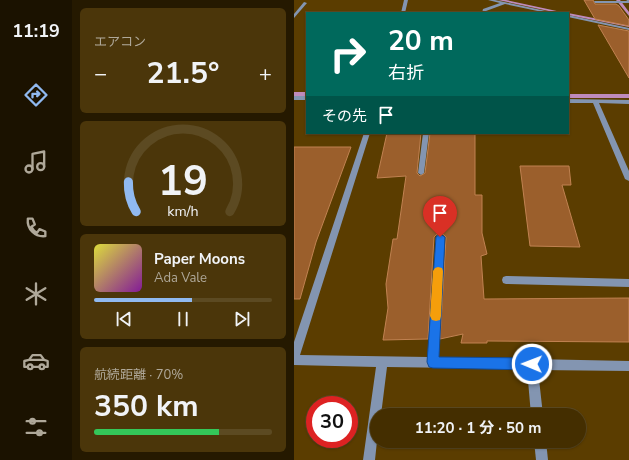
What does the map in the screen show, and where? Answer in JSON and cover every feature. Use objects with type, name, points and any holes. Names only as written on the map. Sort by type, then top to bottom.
[{"type":"street","points":[[403,12],[406,0]]},
{"type":"street","points":[[490,0],[548,12]]},
{"type":"street","points":[[595,2],[629,1]]},
{"type":"street","points":[[294,17],[305,3]]},
{"type":"street","points":[[484,12],[484,10],[506,3]]},
{"type":"street","points":[[569,16],[629,29]]},
{"type":"street","points":[[295,100],[306,98]]},
{"type":"street","points":[[569,101],[629,102]]},
{"type":"street","points":[[594,101],[629,179]]},
{"type":"street","points":[[367,134],[294,359],[629,366]]},
{"type":"street","points":[[421,172],[426,134]]},
{"type":"street","points":[[433,362],[440,237]]},
{"type":"street","points":[[506,280],[629,282]]},
{"type":"street","points":[[369,460],[382,361]]},
{"type":"street","points":[[532,364],[536,408]]},
{"type":"street","points":[[541,448],[542,460]]},
{"type":"building","points":[[584,0],[593,0],[595,4],[616,4],[629,20],[629,26],[595,19]]},
{"type":"building","points":[[598,25],[629,31],[629,78]]},
{"type":"building","points":[[387,134],[421,134],[417,173],[420,176],[425,173],[430,134],[475,134],[475,195],[482,195],[482,233],[487,254],[481,256],[484,299],[629,298],[629,342],[487,341],[487,343],[461,343],[463,334],[440,339],[446,237],[443,234],[437,234],[434,237],[428,339],[383,340],[388,308],[386,284],[393,239],[397,239],[406,176],[377,178]]},
{"type":"building","points":[[294,147],[351,147],[316,242],[300,299],[294,299]]},
{"type":"building","points":[[520,166],[569,166],[571,185],[562,185],[580,247],[530,246]]},
{"type":"waterway","points":[[500,0],[559,12]]},
{"type":"waterway","points":[[618,0],[629,15]]},
{"type":"waterway","points":[[569,14],[629,26]]},
{"type":"waterway","points":[[294,94],[306,94]]},
{"type":"waterway","points":[[569,96],[629,96]]},
{"type":"slow traffic","points":[[436,316],[438,271]]},
{"type":"route","points":[[440,237],[433,362],[532,364]]}]
